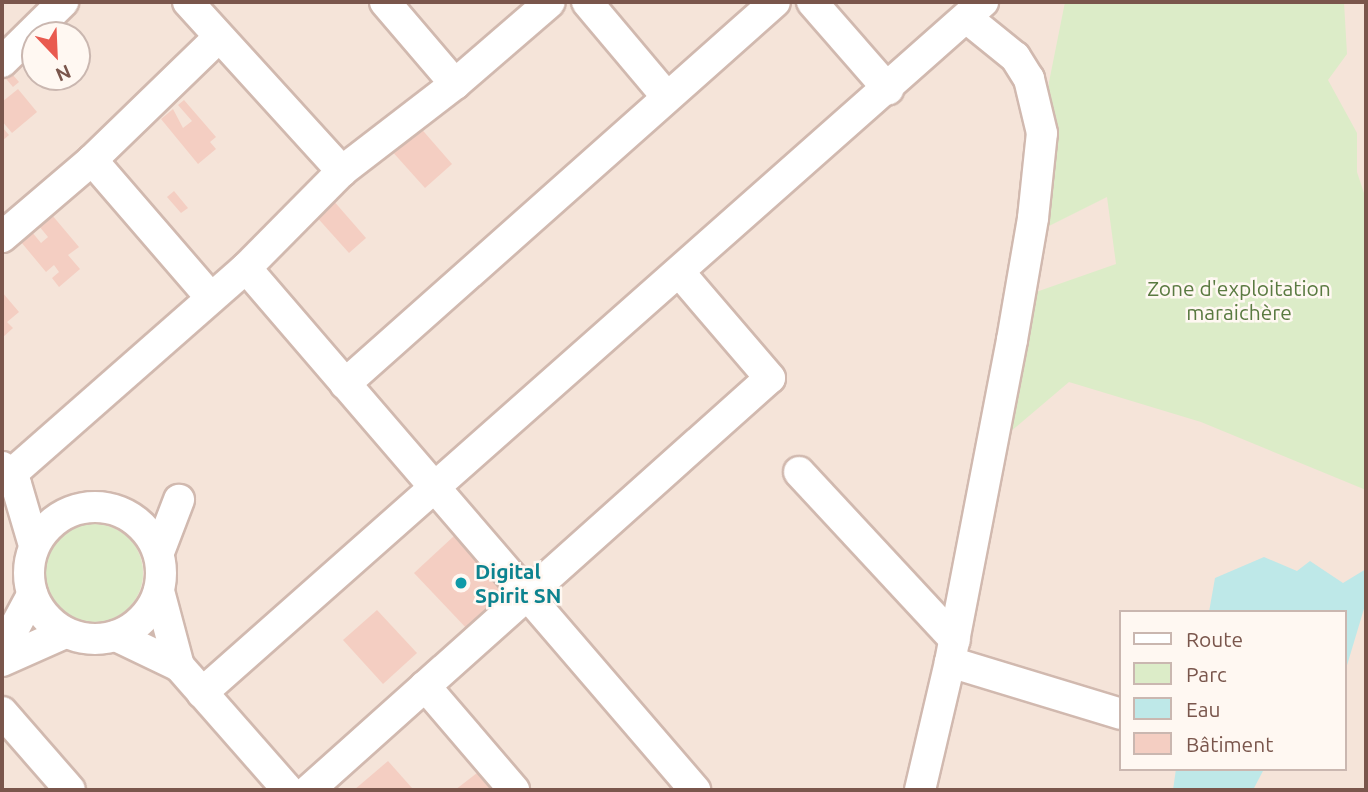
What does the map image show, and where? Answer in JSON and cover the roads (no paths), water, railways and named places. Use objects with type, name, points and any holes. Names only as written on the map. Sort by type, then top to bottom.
[{"type":"street","points":[[2,62],[63,2]]},
{"type":"street","points":[[188,2],[342,171]]},
{"type":"street","points":[[385,2],[455,84]]},
{"type":"street","points":[[9,475],[246,268],[342,171],[455,84],[550,2]]},
{"type":"street","points":[[587,2],[667,97]]},
{"type":"street","points":[[345,384],[775,2]]},
{"type":"street","points":[[812,2],[888,89]]},
{"type":"street","points":[[202,693],[976,10],[1030,79],[1042,133],[1031,232],[952,651],[920,790]]},
{"type":"street","points":[[2,237],[92,160],[218,38]]},
{"type":"street","points":[[92,160],[211,298]]},
{"type":"street","points":[[246,268],[695,790]]},
{"type":"street","points":[[116,636],[179,666],[289,789],[425,686],[770,377],[680,273]]},
{"type":"street","points":[[799,472],[952,651],[1120,714]]},
{"type":"street","points":[[9,475],[72,510]]},
{"type":"street","points":[[9,475],[34,545]]},
{"type":"street","points":[[136,520],[179,500],[159,552],[159,591],[179,666]]},
{"type":"street","points":[[159,552],[136,520],[105,508],[72,510],[49,524],[34,545],[28,569],[32,595],[45,617],[65,633],[90,639],[116,636],[136,626],[159,591]]},
{"type":"street","points":[[2,651],[32,595]]},
{"type":"street","points":[[2,661],[65,633]]},
{"type":"street","points":[[425,686],[514,790]]},
{"type":"street","points":[[2,712],[70,790]]},
{"type":"water","points":[[1264,557],[1297,571],[1310,561],[1343,583],[1366,569],[1366,602],[1347,665],[1347,610],[1209,610],[1215,578]]},
{"type":"water","points":[[1176,771],[1263,771],[1253,790],[1173,790]]},
{"type":"place","name":"Digital Spirit SN","points":[[461,583]]},
{"type":"park label","name":"Zone d'exploitation maraichère","points":[[1239,300]]}]
